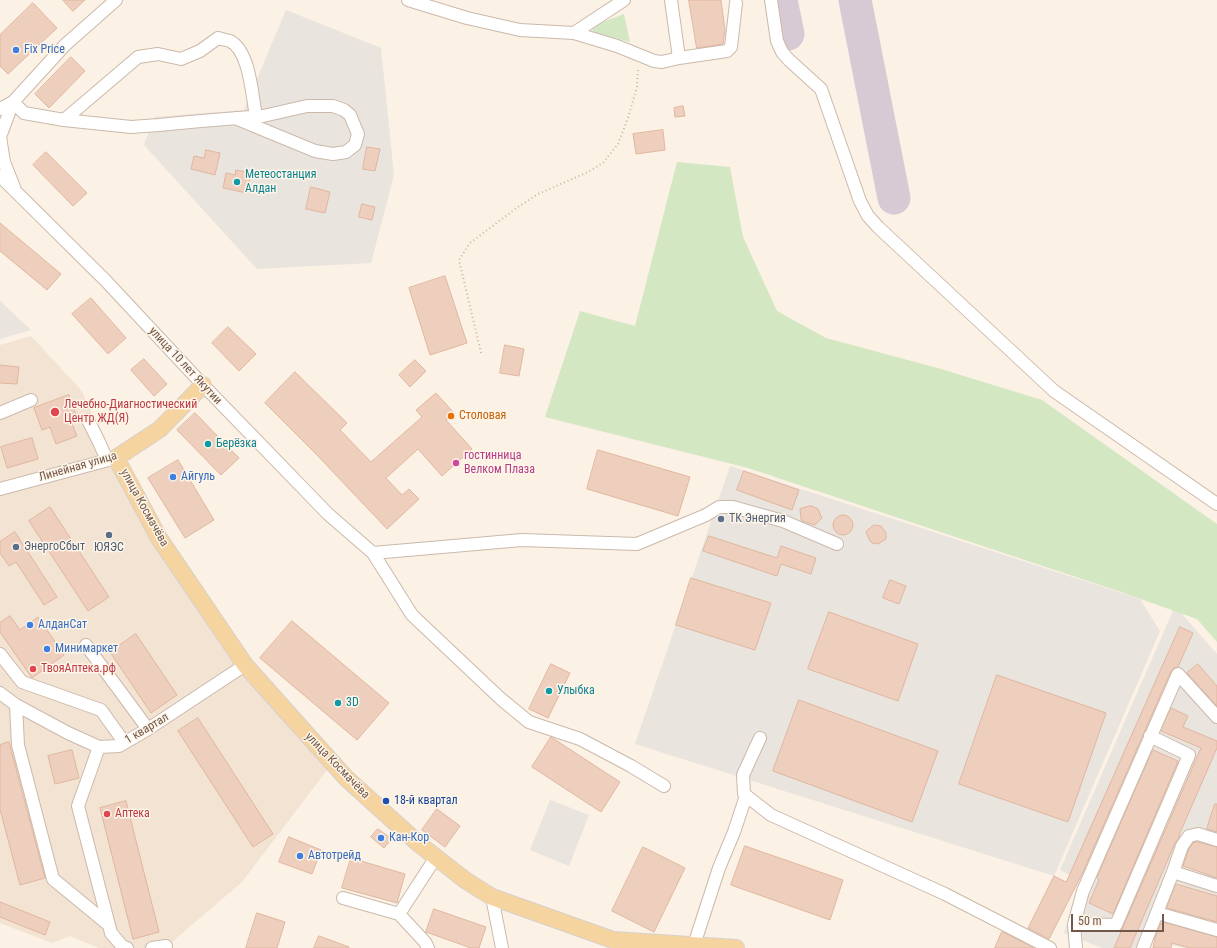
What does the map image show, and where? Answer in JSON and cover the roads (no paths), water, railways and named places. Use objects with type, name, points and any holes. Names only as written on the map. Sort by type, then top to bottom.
[{"type":"main road","name":"Линейная улица","points":[[111,459],[160,429],[203,385]]},
{"type":"main road","name":"улица Космачёва","points":[[111,459],[159,538],[245,665],[346,778],[419,844],[465,880],[492,897],[613,940],[734,948]]},
{"type":"street","points":[[408,0],[466,18],[520,30],[574,33],[617,46],[654,61],[662,62],[727,51],[731,47],[736,3]]},
{"type":"street","points":[[574,33],[624,0]]},
{"type":"street","points":[[671,0],[679,58]]},
{"type":"street","points":[[770,0],[777,41],[782,52],[821,89],[860,201],[873,222],[1054,390],[1217,504]]},
{"type":"street","points":[[0,109],[13,102],[65,46],[112,2]]},
{"type":"street","points":[[64,120],[138,57],[158,54],[181,59],[200,51],[218,38],[231,42],[242,53],[248,72],[256,116]]},
{"type":"street","points":[[13,102],[24,113],[64,120],[131,127],[256,116],[307,106],[332,106],[344,110],[350,115],[358,134],[355,145],[346,152],[334,154],[315,151],[235,118]]},
{"type":"street","points":[[13,102],[0,137],[4,162],[15,190]]},
{"type":"street","name":"улица 10 лет Якутии","points":[[0,176],[106,281],[203,385],[328,514],[373,553],[412,615],[501,699],[529,722],[580,739],[631,766],[664,786]]},
{"type":"street","points":[[0,413],[31,400]]},
{"type":"street","points":[[88,420],[99,442],[111,459]]},
{"type":"street","name":"Линейная улица","points":[[0,489],[111,459]]},
{"type":"street","points":[[373,553],[522,540],[636,544],[706,515],[719,507],[733,507],[783,521],[837,544]]},
{"type":"street","points":[[86,645],[148,729]]},
{"type":"street","points":[[0,654],[22,682],[101,710],[124,742]]},
{"type":"street","name":"1 квартал","points":[[0,693],[16,705],[68,733],[99,747],[119,746],[148,729],[245,665]]},
{"type":"street","points":[[1076,948],[1074,924],[1083,890],[1178,674],[1217,717]]},
{"type":"street","points":[[16,705],[18,745],[53,879],[109,925]]},
{"type":"street","points":[[1074,924],[1116,925],[1189,755],[1150,736]]},
{"type":"street","points":[[760,738],[743,775],[744,794],[771,815],[944,894],[1050,948]]},
{"type":"street","points":[[99,747],[78,806],[111,933],[122,946],[127,948]]},
{"type":"street","points":[[694,945],[719,868],[734,832],[746,796]]},
{"type":"street","points":[[1142,948],[1182,846],[1189,836],[1198,834],[1217,840]]},
{"type":"street","points":[[399,914],[436,857]]},
{"type":"street","points":[[1173,872],[1217,886]]},
{"type":"street","points":[[492,897],[502,948]]},
{"type":"street","points":[[343,898],[399,914],[425,942],[428,948]]},
{"type":"street","points":[[1157,913],[1217,930]]},
{"type":"street","points":[[152,948],[166,946]]},
{"type":"place","name":"Fix Price","points":[[16,50]]},
{"type":"place","name":"Метеостанция Алдан","points":[[237,182]]},
{"type":"place","name":"Лечебно-Диагностический Центр ЖД(Я)","points":[[55,412]]},
{"type":"place","name":"Столовая","points":[[451,416]]},
{"type":"place","name":"Берёзка","points":[[208,444]]},
{"type":"place","name":"гостинница Велком Плаза","points":[[456,463]]},
{"type":"place","name":"Айгуль","points":[[173,477]]},
{"type":"place","name":"ТК Энергия","points":[[721,519]]},
{"type":"place","name":"ЮЯЭС","points":[[109,535]]},
{"type":"place","name":"ЭнергоСбыт","points":[[16,547]]},
{"type":"place","name":"АлданСат","points":[[30,625]]},
{"type":"place","name":"Минимаркет","points":[[47,649]]},
{"type":"place","name":"ТвояАптека.рф","points":[[33,669]]},
{"type":"place","name":"Улыбка","points":[[549,691]]},
{"type":"place","name":"3D","points":[[338,703]]},
{"type":"place","name":"18-й квартал","points":[[386,801]]},
{"type":"place","name":"Аптека","points":[[107,814]]},
{"type":"place","name":"Кан-Кор","points":[[381,838]]},
{"type":"place","name":"Автотрейд","points":[[300,856]]}]
